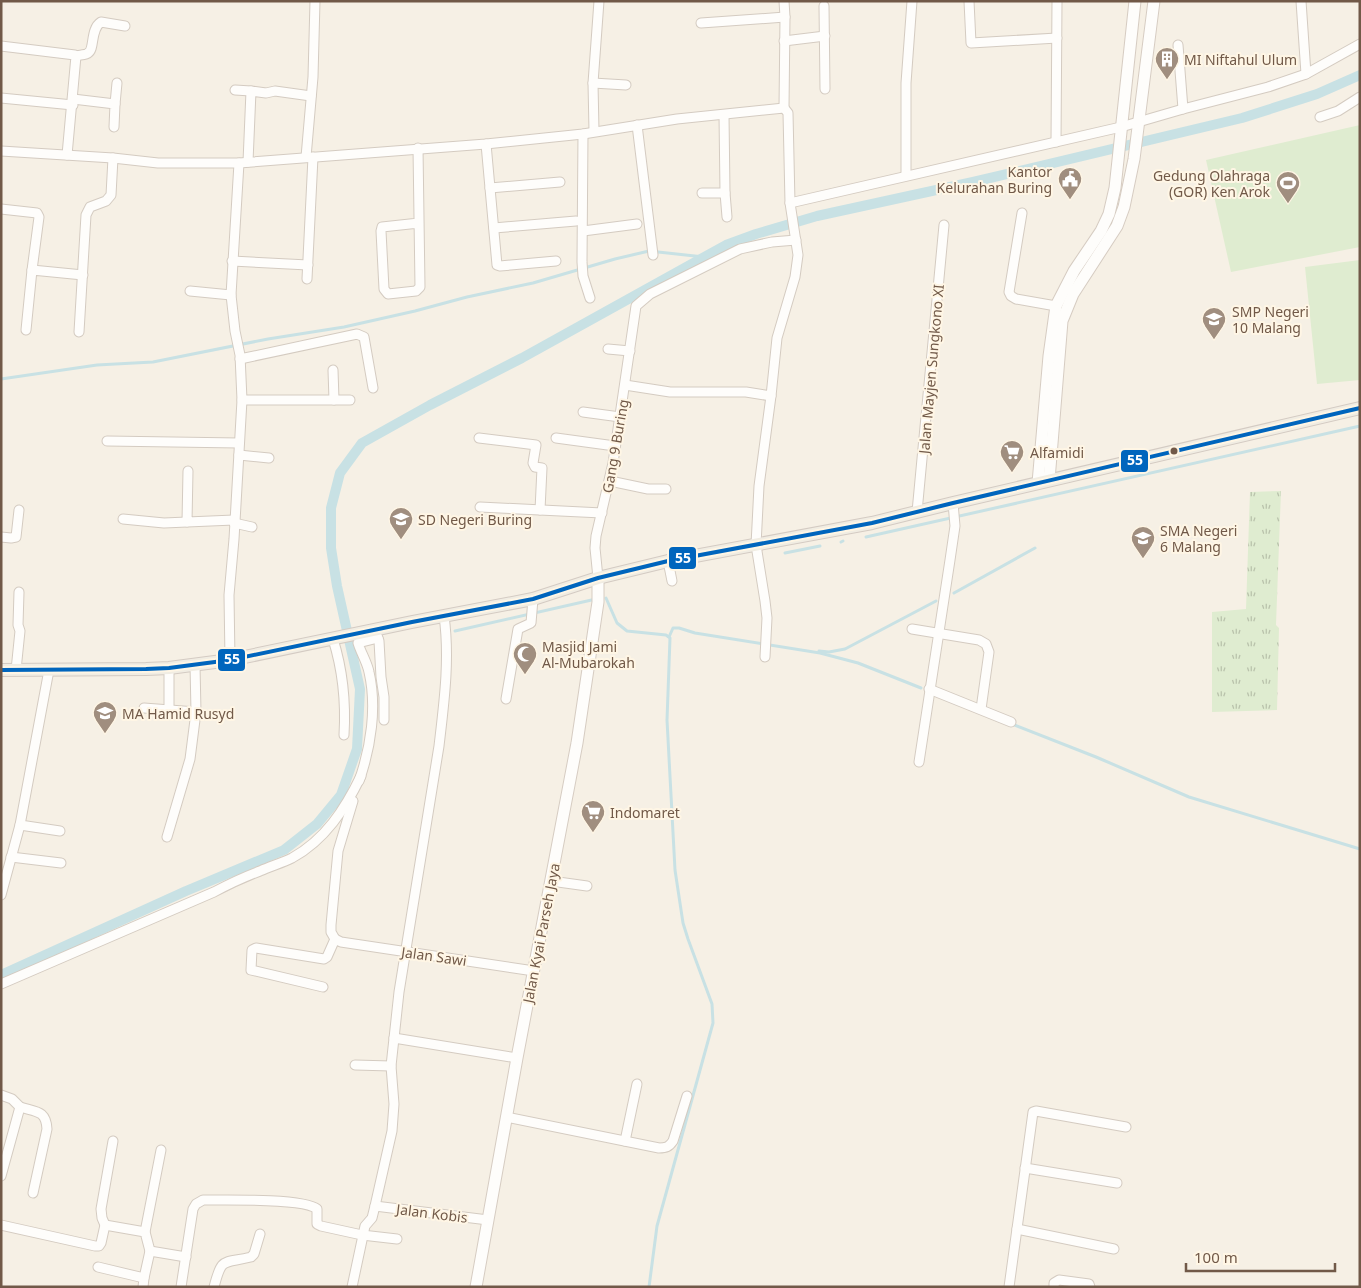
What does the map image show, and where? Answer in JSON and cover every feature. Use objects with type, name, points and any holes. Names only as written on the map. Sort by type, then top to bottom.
[{"type":"main road","points":[[1043,482],[1048,356],[1056,306],[1074,271],[1101,231],[1109,214],[1115,188],[1135,1]]},
{"type":"main road","points":[[1043,482],[1062,321],[1072,294],[1117,226],[1124,207],[1139,126],[1154,1]]},
{"type":"main road","points":[[1,670],[168,668],[230,660],[335,638],[378,640],[445,624],[533,608],[598,578],[670,572],[758,554],[830,532],[917,512],[954,507],[1043,482],[1360,408]]},
{"type":"main road","name":"Jalan Kyai Parseh Jaya","points":[[476,1287],[506,1116],[578,734],[598,602],[598,578]]},
{"type":"street","points":[[307,279],[315,1]]},
{"type":"street","points":[[594,131],[592,83],[599,1]]},
{"type":"street","points":[[765,657],[765,601],[758,554],[759,486],[777,338],[795,277],[798,255],[790,206],[788,113],[784,108],[784,1]]},
{"type":"street","points":[[906,175],[906,83],[912,1]]},
{"type":"street","points":[[969,1],[971,43],[1057,38]]},
{"type":"street","points":[[1056,142],[1057,1]]},
{"type":"street","points":[[1301,1],[1306,74]]},
{"type":"street","points":[[824,6],[825,89]]},
{"type":"street","points":[[701,23],[785,18]]},
{"type":"street","points":[[1,46],[76,56],[88,53],[92,48],[94,31],[96,25],[100,22],[125,26]]},
{"type":"street","points":[[784,41],[825,36]]},
{"type":"street","points":[[790,206],[906,175],[1139,126],[1183,109],[1306,74],[1360,44]]},
{"type":"street","points":[[1178,45],[1183,109]]},
{"type":"street","points":[[67,155],[76,56]]},
{"type":"street","points":[[114,128],[117,83]]},
{"type":"street","points":[[592,83],[626,85]]},
{"type":"street","points":[[235,90],[266,93],[275,91],[311,96]]},
{"type":"street","points":[[230,660],[229,595],[242,400],[240,357],[231,295],[232,262],[251,91]]},
{"type":"street","points":[[1320,117],[1338,111],[1360,97]]},
{"type":"street","points":[[1,98],[115,104]]},
{"type":"street","points":[[1,151],[113,158],[158,163],[243,163],[486,144],[583,134],[636,125],[784,108]]},
{"type":"street","points":[[724,115],[727,217]]},
{"type":"street","points":[[636,125],[652,251]]},
{"type":"street","points":[[583,134],[582,262],[590,298]]},
{"type":"street","points":[[486,144],[498,265],[556,261]]},
{"type":"street","points":[[418,148],[419,223],[419,290],[388,294],[384,289],[380,231],[382,227],[419,223]]},
{"type":"street","points":[[79,332],[86,215],[90,207],[109,199],[113,158]]},
{"type":"street","points":[[490,188],[560,182]]},
{"type":"street","points":[[702,193],[725,193]]},
{"type":"street","points":[[1,208],[37,213],[39,217],[26,330]]},
{"type":"street","points":[[1022,213],[1009,292],[1016,299],[1056,306]]},
{"type":"street","points":[[494,228],[576,222]]},
{"type":"street","points":[[583,231],[637,224]]},
{"type":"street","name":"Jalan Mayjen Sungkono XI","points":[[917,512],[944,225]]},
{"type":"street","name":"Gang 9 Buring","points":[[598,578],[595,548],[610,481],[636,306],[650,294],[723,256],[740,249],[796,239]]},
{"type":"street","points":[[232,262],[308,265]]},
{"type":"street","points":[[32,270],[83,275]]},
{"type":"street","points":[[190,292],[231,295]]},
{"type":"street","points":[[240,357],[357,334],[362,335],[364,337],[373,388]]},
{"type":"street","points":[[608,349],[630,351]]},
{"type":"street","points":[[334,370],[334,400]]},
{"type":"street","points":[[625,385],[670,392],[746,392],[771,396]]},
{"type":"street","points":[[242,400],[350,400]]},
{"type":"street","points":[[583,412],[620,417]]},
{"type":"street","points":[[479,438],[536,445],[533,463],[535,467],[542,468],[540,510]]},
{"type":"street","points":[[556,438],[615,446]]},
{"type":"street","points":[[107,441],[239,443]]},
{"type":"street","points":[[239,455],[269,458]]},
{"type":"street","points":[[187,522],[188,471]]},
{"type":"street","points":[[610,481],[648,489],[666,489]]},
{"type":"street","points":[[480,507],[568,513],[602,513]]},
{"type":"street","points":[[919,762],[955,526],[954,507]]},
{"type":"street","points":[[1,537],[16,537],[19,510]]},
{"type":"street","points":[[123,520],[164,523],[234,522],[252,527]]},
{"type":"street","points":[[16,670],[20,631],[18,625],[19,592]]},
{"type":"street","points":[[506,699],[518,629],[531,623],[533,608]]},
{"type":"street","points":[[352,1287],[364,1226],[372,1218],[392,1131],[394,1104],[391,1066],[399,992],[439,746],[445,686],[445,624]]},
{"type":"street","points":[[912,629],[979,640],[986,644],[989,652],[981,709]]},
{"type":"street","points":[[335,638],[344,683],[346,711],[344,735]]},
{"type":"street","points":[[323,988],[251,970],[252,950],[256,948],[324,959],[327,957],[335,939],[331,932],[331,925],[338,851],[366,757],[373,708],[369,670],[358,640]]},
{"type":"street","points":[[378,640],[384,697],[384,720]]},
{"type":"street","points":[[166,837],[190,759],[196,712],[195,664]]},
{"type":"street","points":[[168,668],[168,709]]},
{"type":"street","points":[[1,896],[20,825],[49,670]]},
{"type":"street","points":[[929,689],[1011,722]]},
{"type":"street","points":[[144,708],[196,712]]},
{"type":"street","points":[[1,984],[214,892],[237,880],[291,859],[313,844],[337,818],[348,802],[361,776]]},
{"type":"street","points":[[20,825],[60,831]]},
{"type":"street","points":[[11,857],[61,862]]},
{"type":"street","points":[[551,881],[587,886]]},
{"type":"street","name":"Jalan Sawi","points":[[335,939],[340,942],[534,971]]},
{"type":"street","points":[[394,1038],[517,1058]]},
{"type":"street","points":[[355,1065],[391,1066]]},
{"type":"street","points":[[625,1141],[637,1084]]},
{"type":"street","points":[[1,1095],[12,1099],[20,1108],[39,1112],[46,1119],[46,1129],[34,1193]]},
{"type":"street","points":[[506,1116],[659,1148],[670,1146],[687,1096]]},
{"type":"street","points":[[1,1176],[20,1108]]},
{"type":"street","points":[[1009,1287],[1033,1112],[1126,1127]]},
{"type":"street","points":[[1,1225],[99,1246],[105,1225],[101,1209],[113,1141]]},
{"type":"street","points":[[98,1267],[144,1282],[150,1251],[144,1232],[161,1150]]},
{"type":"street","points":[[1025,1168],[1117,1183]]},
{"type":"street","points":[[181,1287],[194,1208],[196,1204],[203,1200],[263,1200],[310,1205],[317,1209],[317,1224],[362,1235],[397,1239]]},
{"type":"street","name":"Jalan Kobis","points":[[375,1206],[488,1220]]},
{"type":"street","points":[[105,1225],[144,1232]]},
{"type":"street","points":[[1017,1229],[1114,1249]]},
{"type":"street","points":[[214,1287],[219,1268],[223,1264],[251,1257],[254,1254],[260,1234]]},
{"type":"street","points":[[150,1251],[186,1257]]},
{"type":"street","points":[[1054,1287],[1054,1283],[1060,1280],[1089,1284],[1090,1287]]},
{"type":"green space","name":"Gedung Olahraga (GOR) Ken Arok","points":[[1360,125],[1360,247],[1231,272],[1206,160]]},
{"type":"green space","points":[[1360,260],[1360,380],[1317,384],[1305,267]]},
{"type":"green space","points":[[1281,491],[1276,625],[1279,628],[1277,710],[1212,712],[1212,612],[1246,609],[1250,492]]},
{"type":"waterway","points":[[1,975],[186,891],[284,850],[317,824],[341,795],[357,749],[360,689],[337,586],[331,548],[331,508],[340,473],[362,443],[430,405],[522,358],[726,245],[817,216],[973,182],[1242,118],[1317,94],[1360,75]]},
{"type":"waterway","points":[[1,379],[97,365],[153,362],[268,339],[344,327],[533,283],[649,251],[704,257]]},
{"type":"waterway","points":[[866,537],[1360,426]]},
{"type":"waterway","points":[[785,553],[820,546]]},
{"type":"waterway","points":[[954,593],[1035,548]]},
{"type":"waterway","points":[[606,598],[617,623],[627,631],[666,635],[670,638],[667,720],[675,870],[683,923],[712,1004],[713,1023],[657,1226],[649,1287]]},
{"type":"waterway","points":[[455,631],[596,599]]},
{"type":"waterway","points":[[819,651],[829,652],[845,649],[936,601]]},
{"type":"waterway","points":[[669,637],[673,628],[679,628],[695,633],[820,653],[858,663],[921,688]]},
{"type":"waterway","points":[[1012,724],[1096,757],[1189,797],[1360,849]]},
{"type":"transit line","name":"55","points":[[1,670],[169,668],[230,660],[533,599],[598,578],[668,561],[872,523],[1360,408]]},
{"type":"place","name":"MI Niftahul Ulum","points":[[1167,80]]},
{"type":"place","name":"Kantor Kelurahan Buring","points":[[1070,200]]},
{"type":"place","name":"Gedung Olahraga (GOR) Ken Arok","points":[[1288,204]]},
{"type":"place","name":"SMP Negeri 10 Malang","points":[[1214,340]]},
{"type":"place","name":"Alfamidi","points":[[1012,473]]},
{"type":"place","name":"SD Negeri Buring","points":[[401,540]]},
{"type":"place","name":"SMA Negeri 6 Malang","points":[[1143,559]]},
{"type":"place","name":"Masjid Jami Al-Mubarokah","points":[[525,675]]},
{"type":"place","name":"MA Hamid Rusyd","points":[[105,734]]},
{"type":"place","name":"Indomaret","points":[[593,833]]}]
